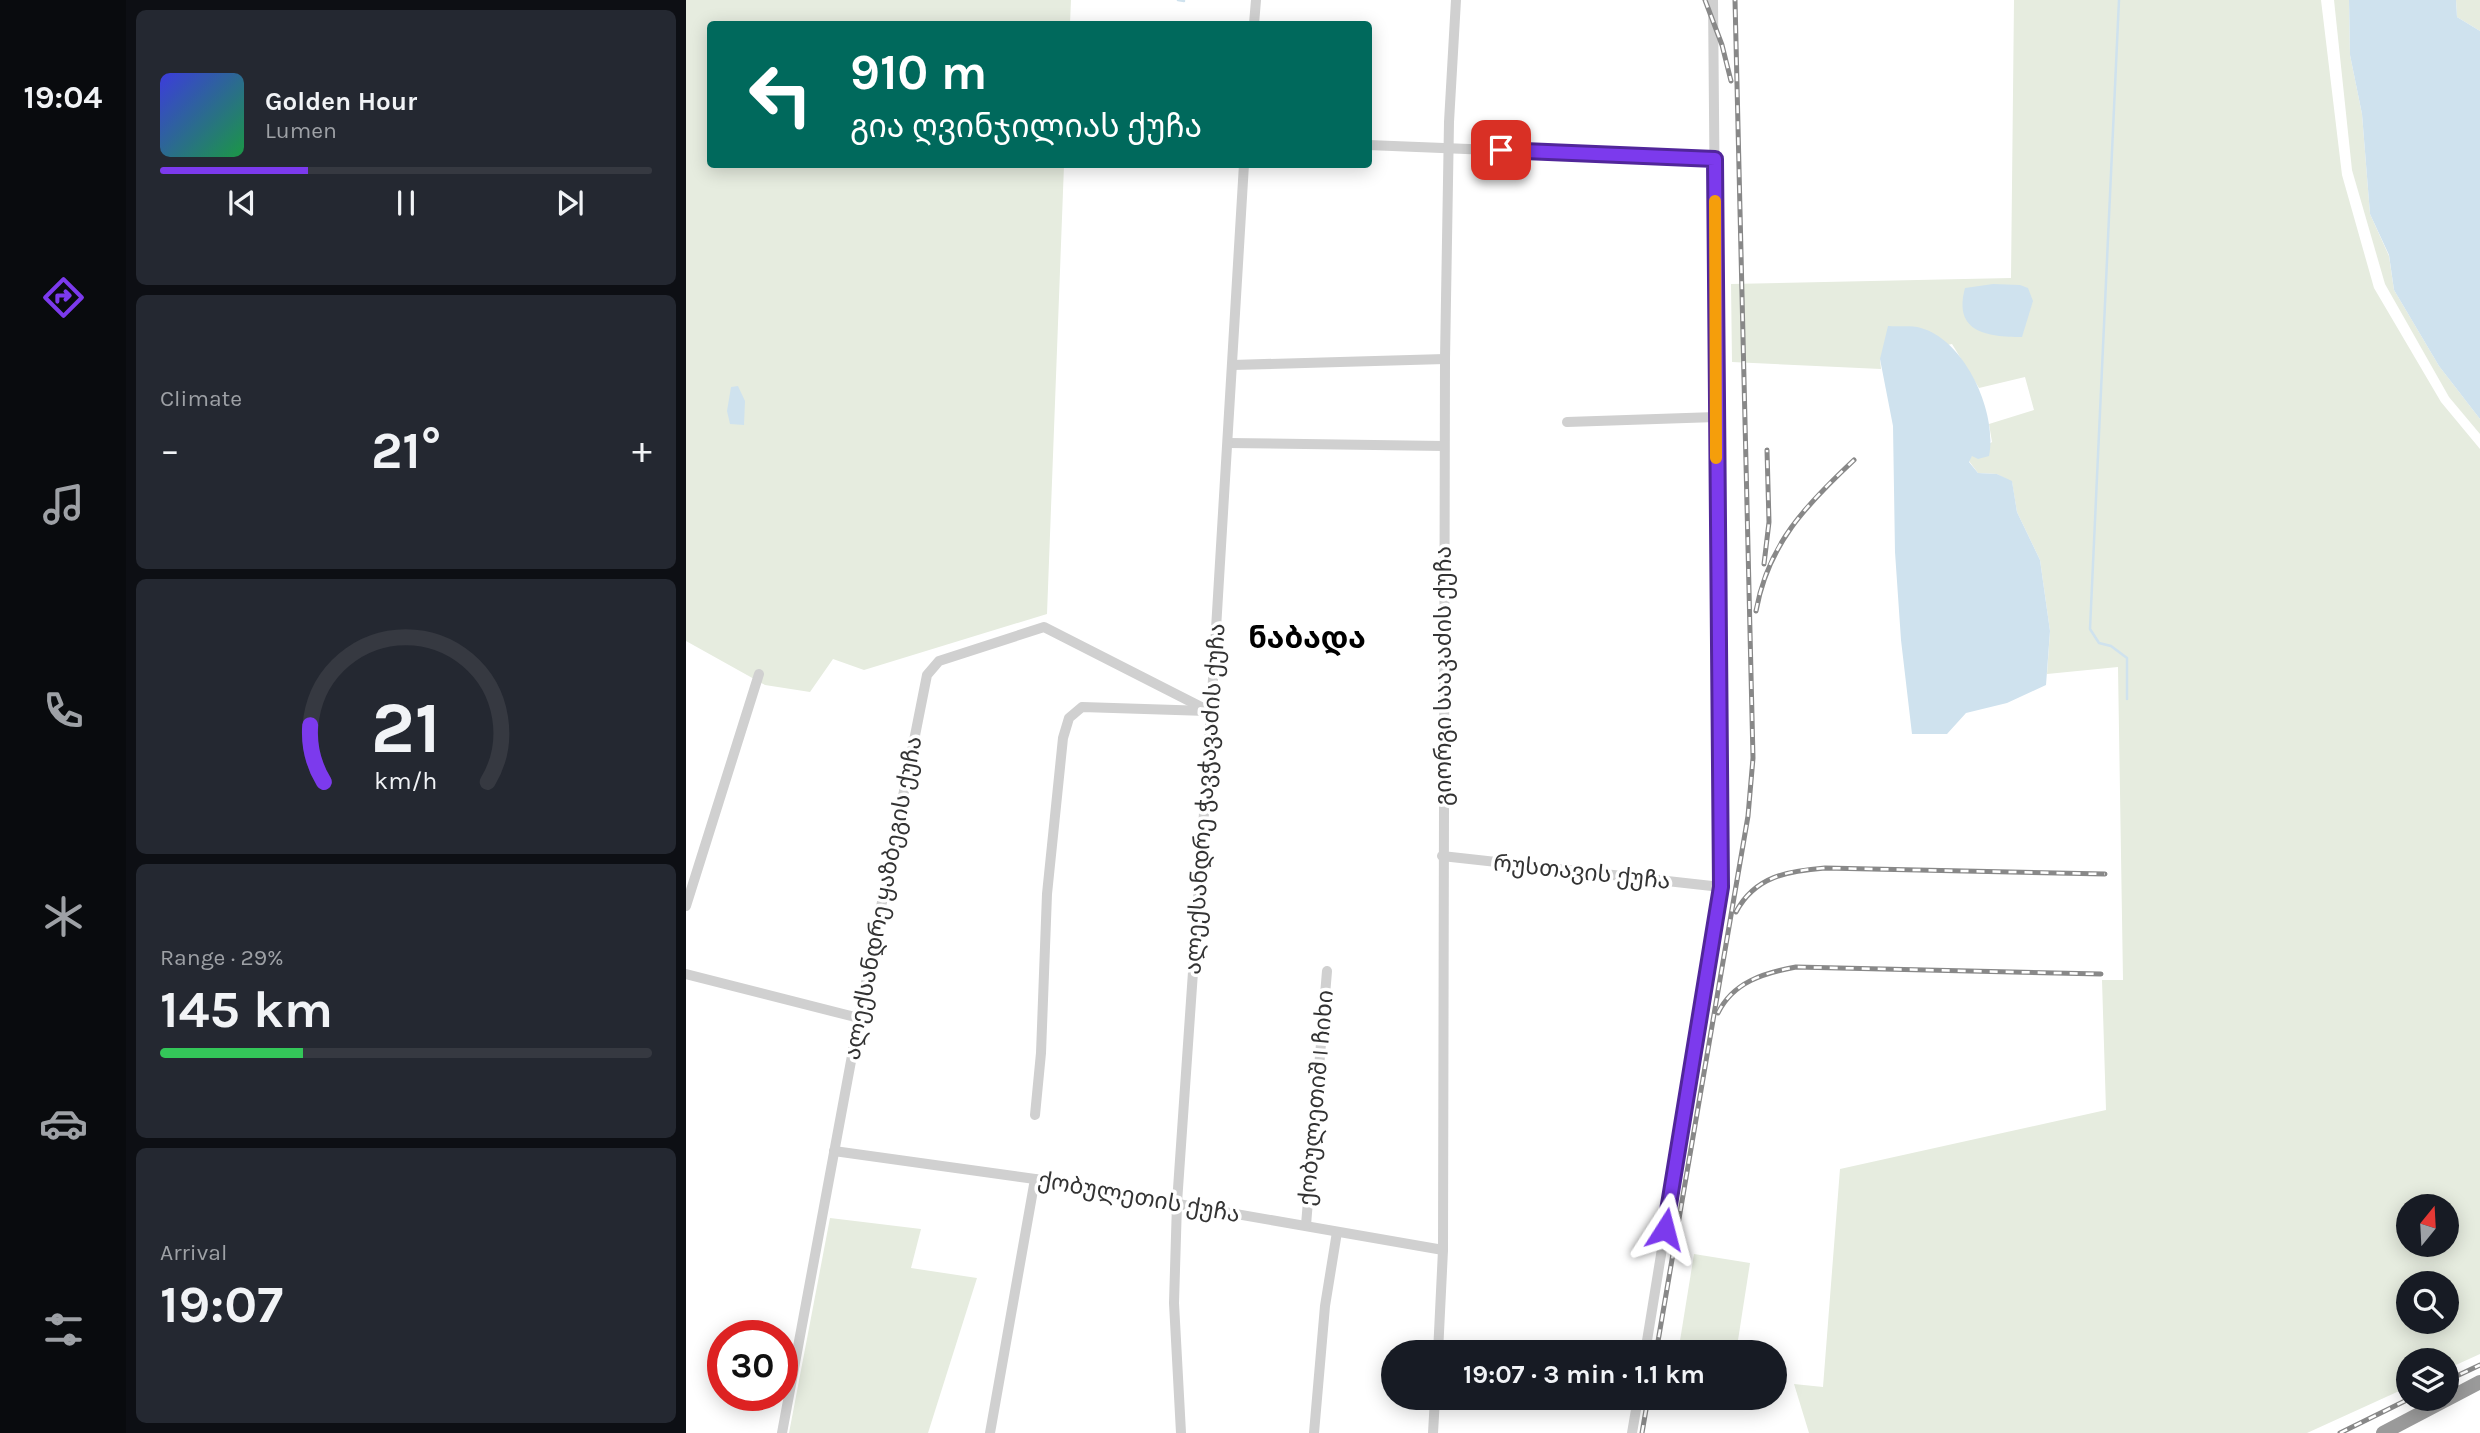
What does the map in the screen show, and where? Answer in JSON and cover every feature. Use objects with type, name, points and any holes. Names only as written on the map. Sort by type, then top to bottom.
[{"type":"highway","points":[[2383,1433],[2480,1382]]},
{"type":"highway","points":[[2399,1433],[2417,1416]]},
{"type":"street","points":[[1254,21],[1256,0]]},
{"type":"street","name":"გიორგი სააკაძის ქუჩა","points":[[1439,1340],[1443,1250],[1445,359],[1449,147],[1456,0]]},
{"type":"street","points":[[1647,1340],[1721,887],[1713,0]]},
{"type":"street","points":[[1372,145],[1715,159]]},
{"type":"street","name":"ალექსანდრე ჭავჭავაძის ქუჩა","points":[[1181,1433],[1174,1303],[1177,1203],[1211,712],[1244,168]]},
{"type":"street","points":[[1232,365],[1445,359]]},
{"type":"street","points":[[1567,422],[1716,417]]},
{"type":"street","points":[[1228,443],[1444,446]]},
{"type":"street","name":"ალექსანდრე ყაზბეგის ქუჩა","points":[[782,1433],[859,1018],[927,675],[939,661],[1044,627],[1211,712]]},
{"type":"street","points":[[686,905],[759,674]]},
{"type":"street","points":[[1035,1115],[1041,1053],[1047,894],[1063,738],[1069,718],[1082,707],[1211,712]]},
{"type":"street","name":"რუსთავის ქუჩა","points":[[1442,856],[1721,887]]},
{"type":"street","name":"ქობულეთიშ I ჩიხი","points":[[1306,1225],[1327,971]]},
{"type":"street","points":[[686,974],[859,1018]]},
{"type":"street","name":"ქობულეთის ქუჩა","points":[[834,1151],[1035,1179],[1443,1250]]},
{"type":"street","points":[[990,1433],[1035,1179]]},
{"type":"street","points":[[1314,1433],[1325,1306],[1337,1232]]},
{"type":"street","points":[[1433,1433],[1434,1410]]},
{"type":"street","points":[[1632,1433],[1636,1410]]},
{"type":"shaded area","points":[[686,0],[1071,0],[1070,21],[707,21],[707,168],[1064,168],[1047,614],[864,670],[833,659],[810,692],[765,685],[686,641]]},
{"type":"shaded area","points":[[2014,0],[2321,0],[2342,175],[2374,288],[2441,402],[2480,449],[2480,1354],[2459,1364],[2459,1348],[2396,1348],[2396,1392],[2307,1433],[1809,1433],[1794,1384],[1823,1387],[1840,1169],[2106,1110],[2102,980],[2123,980],[2118,667],[2047,674],[2050,631],[2040,560],[2017,512],[2012,482],[1997,474],[1978,473],[1969,461],[1972,455],[1992,442],[1989,424],[2034,410],[2025,377],[1979,388],[1952,344],[1880,359],[1881,369],[1732,362],[1731,284],[2011,278]]},
{"type":"shaded area","points":[[2334,0],[2349,0],[2350,55],[2362,114],[2370,214],[2389,256],[2394,290],[2439,366],[2480,419],[2480,434],[2449,397],[2385,284],[2352,170]]},
{"type":"shaded area","points":[[2456,0],[2480,0],[2480,31],[2457,17]]},
{"type":"shaded area","points":[[830,1218],[921,1229],[911,1268],[977,1278],[928,1433],[789,1433],[793,1411],[798,1411],[798,1386]]},
{"type":"shaded area","points":[[1694,1254],[1750,1263],[1738,1340],[1680,1340]]},
{"type":"water","points":[[2349,0],[2456,0],[2457,17],[2480,31],[2480,419],[2439,366],[2394,290],[2389,255],[2370,214],[2362,114],[2350,55]]},
{"type":"water","points":[[1993,284],[2028,288],[2033,301],[2022,337],[1996,336],[1968,323],[1963,303],[1965,288]]},
{"type":"water","points":[[1888,326],[1917,327],[1937,335],[1964,362],[1983,400],[1990,439],[1989,456],[1978,459],[1972,456],[1969,462],[1978,473],[1997,474],[2012,481],[2017,512],[2040,560],[2050,631],[2046,685],[2007,703],[1966,713],[1947,734],[1912,734],[1901,640],[1895,552],[1893,426],[1880,359]]},
{"type":"water","points":[[738,386],[745,401],[744,425],[730,424],[727,411],[731,387]]},
{"type":"waterway","points":[[1178,0],[1184,1]]},
{"type":"waterway","points":[[2119,0],[2090,629],[2099,643],[2111,646],[2127,658],[2127,699]]},
{"type":"railway","points":[[1705,0],[1722,45],[1731,81]]},
{"type":"railway","points":[[1658,1340],[1748,816],[1753,758],[1735,0]]},
{"type":"railway","points":[[1764,564],[1769,522],[1767,450]]},
{"type":"railway","points":[[1756,611],[1770,565],[1792,527],[1820,493],[1854,460]]},
{"type":"railway","points":[[1736,912],[1753,890],[1763,883],[1786,874],[1811,869],[2105,874]]},
{"type":"railway","points":[[1718,1013],[1724,1002],[1741,986],[1772,972],[1796,967],[2101,974]]},
{"type":"railway","points":[[2459,1375],[2480,1365]]},
{"type":"railway","points":[[2340,1433],[2396,1405]]},
{"type":"railway","points":[[1642,1433],[1646,1410]]},
{"type":"slow traffic","points":[[1715,201],[1716,458]]},
{"type":"district","name":"ნაბადა","points":[[1307,638]]},
{"type":"route","points":[[1501,150],[1715,159],[1721,887],[1665,1229]]}]
